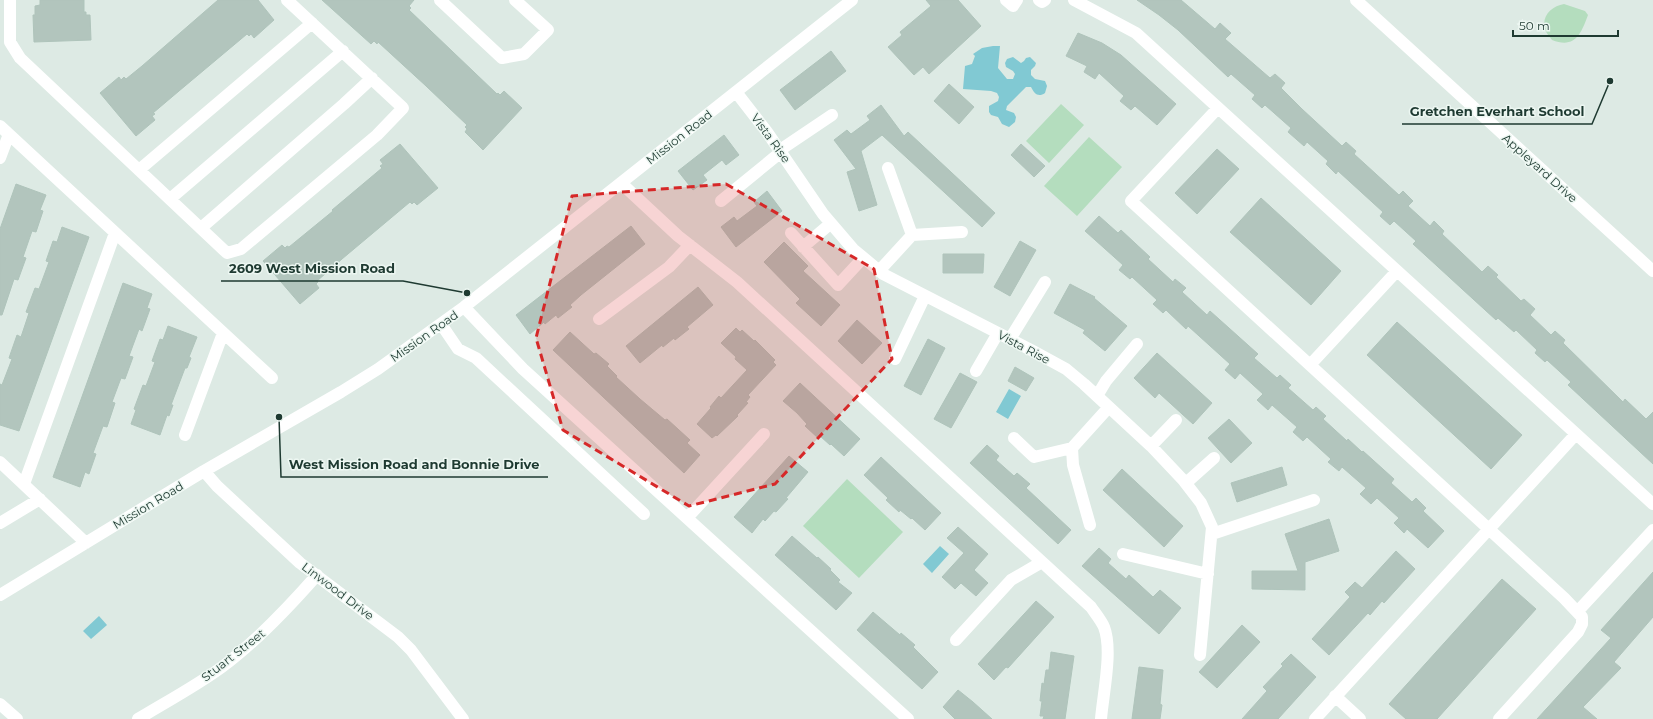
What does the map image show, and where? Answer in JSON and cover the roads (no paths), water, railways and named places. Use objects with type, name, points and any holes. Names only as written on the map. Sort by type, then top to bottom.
[{"type":"street","points":[[10,0],[10,42],[20,58],[227,253],[241,249],[377,134],[403,108],[287,0]]},
{"type":"street","points":[[440,0],[502,58],[524,54],[548,30],[515,0]]},
{"type":"street","name":"Mission Road","points":[[0,595],[204,471],[378,369],[464,307],[852,0]]},
{"type":"street","points":[[1006,0],[1013,6],[1016,0]]},
{"type":"street","points":[[1039,0],[1042,2],[1046,0]]},
{"type":"street","points":[[1074,0],[1136,33],[1653,504]]},
{"type":"street","points":[[1094,0],[1098,12]]},
{"type":"street","name":"Appleyard Drive","points":[[1356,0],[1653,271]]},
{"type":"street","points":[[139,170],[312,23]]},
{"type":"street","points":[[170,199],[343,52]]},
{"type":"street","points":[[201,228],[372,78]]},
{"type":"street","name":"Vista Rise","points":[[736,92],[767,132],[830,224],[852,249],[883,274],[1066,369],[1151,446],[1186,483],[1201,503],[1212,527],[1200,655]]},
{"type":"street","points":[[1218,108],[1131,201],[1578,611],[1582,617],[1582,624],[1578,632],[1499,719]]},
{"type":"street","points":[[721,200],[780,151],[832,115]]},
{"type":"street","points":[[0,158],[4,130]]},
{"type":"street","points":[[4,130],[272,378]]},
{"type":"street","points":[[888,168],[912,234]]},
{"type":"street","points":[[621,183],[678,236],[737,282],[1090,607],[1104,628],[1107,639],[1107,659],[1101,719]]},
{"type":"street","points":[[803,247],[830,224]]},
{"type":"street","points":[[879,270],[912,234],[962,232]]},
{"type":"street","points":[[24,484],[115,233]]},
{"type":"street","points":[[791,233],[838,285],[864,258]]},
{"type":"street","points":[[600,320],[670,267],[690,245]]},
{"type":"street","points":[[1310,365],[1397,271]]},
{"type":"street","points":[[1010,339],[1045,282]]},
{"type":"street","points":[[895,359],[925,296]]},
{"type":"street","points":[[464,307],[523,369],[908,719]]},
{"type":"street","points":[[441,324],[458,349],[476,358],[644,514]]},
{"type":"street","points":[[185,435],[223,333]]},
{"type":"street","points":[[976,371],[998,333]]},
{"type":"street","points":[[1097,396],[1106,381],[1137,344]]},
{"type":"street","points":[[1014,438],[1034,456],[1072,448],[1109,407]]},
{"type":"street","points":[[1151,446],[1176,420]]},
{"type":"street","points":[[687,518],[764,434]]},
{"type":"street","points":[[1315,719],[1576,434]]},
{"type":"street","points":[[1072,448],[1073,465],[1090,525]]},
{"type":"street","points":[[1186,483],[1214,458]]},
{"type":"street","points":[[0,462],[86,543]]},
{"type":"street","name":"Linwood Drive","points":[[204,471],[217,486],[300,563],[398,637],[411,650],[463,719]]},
{"type":"street","points":[[0,523],[40,499]]},
{"type":"street","points":[[1212,534],[1314,500]]},
{"type":"street","points":[[1578,611],[1653,530]]},
{"type":"street","points":[[1123,554],[1208,574]]},
{"type":"street","points":[[956,640],[1011,580],[1042,562]]},
{"type":"street","name":"Stuart Street","points":[[138,719],[222,667],[257,638],[292,604],[317,575]]},
{"type":"street","points":[[1335,696],[1360,719]]},
{"type":"street","points":[[0,704],[17,719]]},
{"type":"water","points":[[1000,46],[998,68],[1007,79],[1013,79],[1015,74],[1006,67],[1005,63],[1007,59],[1013,57],[1021,63],[1026,58],[1030,57],[1036,63],[1031,70],[1031,75],[1035,79],[1045,81],[1047,86],[1045,93],[1040,95],[1035,93],[1031,87],[1026,87],[1007,106],[1006,110],[1014,113],[1016,117],[1015,122],[1009,127],[1002,124],[998,117],[991,115],[989,112],[989,106],[998,101],[999,97],[997,93],[991,91],[963,89],[965,66],[972,64],[975,56],[973,54],[982,48]]},
{"type":"water","points":[[1009,389],[1021,396],[1008,419],[996,412]]},
{"type":"water","points":[[940,546],[949,554],[932,573],[923,564]]},
{"type":"water","points":[[99,616],[107,625],[91,639],[83,631]]},
{"type":"place","name":"Gretchen Everhart School","points":[[1610,81]]},
{"type":"place","name":"2609 West Mission Road","points":[[467,293]]},
{"type":"place","name":"West Mission Road and Bonnie Drive","points":[[279,417]]}]
